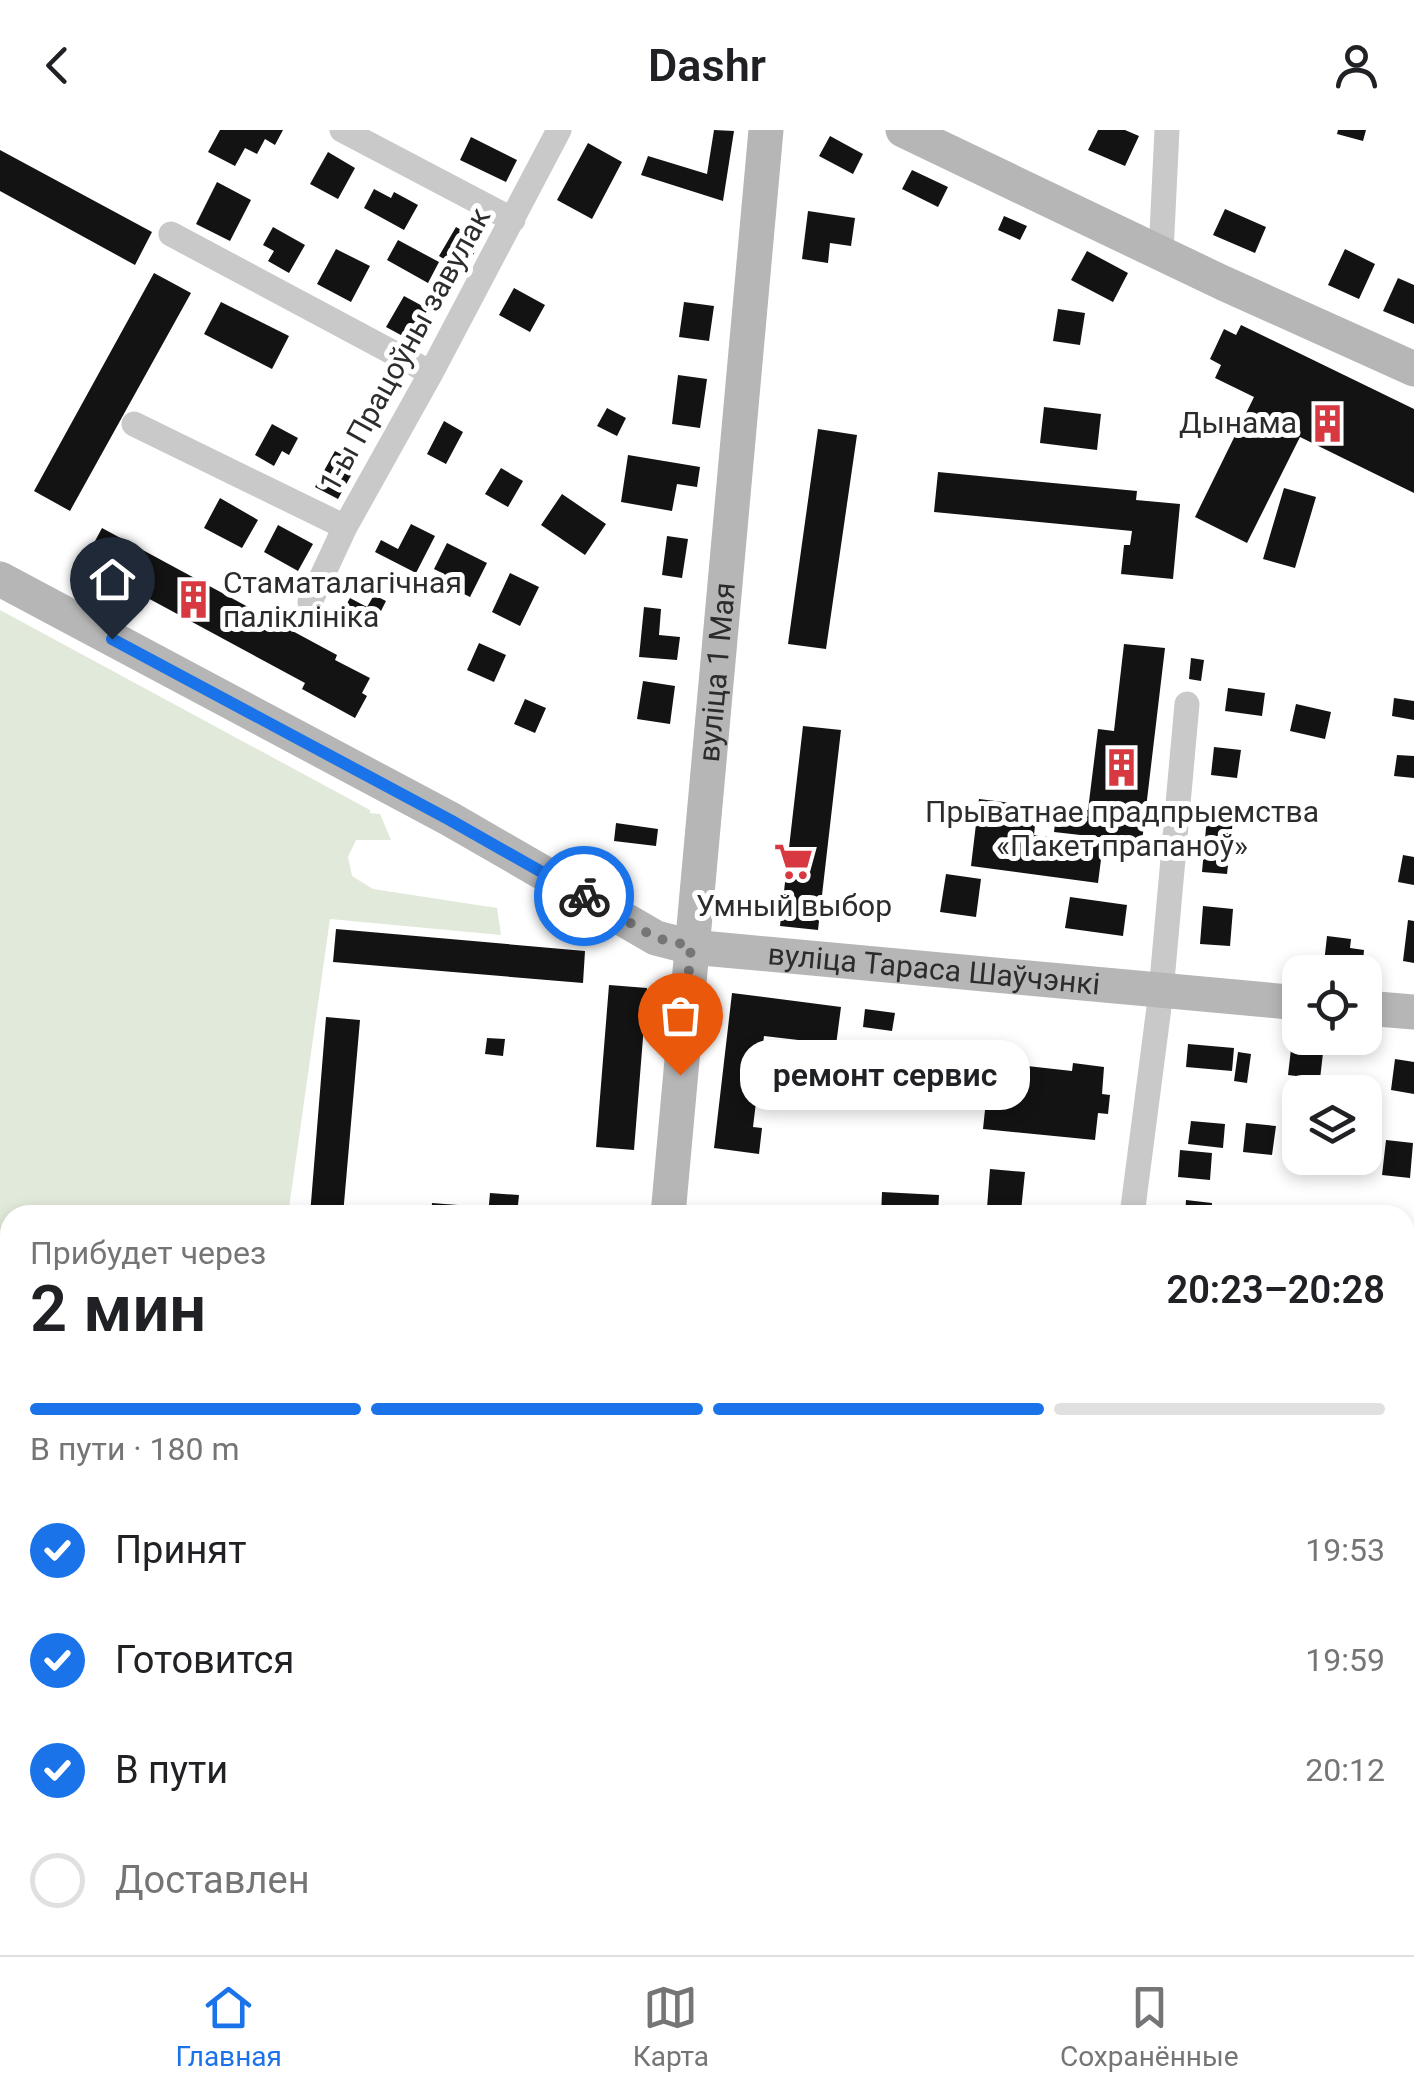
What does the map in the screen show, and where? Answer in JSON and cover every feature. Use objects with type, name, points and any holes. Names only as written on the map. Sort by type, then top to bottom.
[{"type":"street","points":[[342,130],[513,220]]},
{"type":"street","name":"1-ы Працоўны завулак","points":[[310,602],[346,526],[559,130]]},
{"type":"street","name":"вуліца 1 Мая","points":[[669,1205],[766,130]]},
{"type":"street","points":[[903,130],[1414,369]]},
{"type":"street","points":[[1162,253],[1168,130]]},
{"type":"street","points":[[171,234],[431,373]]},
{"type":"street","points":[[134,424],[346,526]]},
{"type":"street","name":"вуліца Тараса Шаўчэнкі","points":[[0,579],[450,820],[656,938],[691,946],[1282,1002]]},
{"type":"street","points":[[1133,1205],[1162,992],[1188,704]]},
{"type":"street","points":[[1382,1009],[1414,1012]]},
{"type":"green space","points":[[0,610],[370,813],[380,814],[391,840],[356,840],[348,857],[352,876],[373,889],[497,908],[501,935],[330,919],[289,1205],[0,1205]]},
{"type":"building","points":[[220,130],[283,130],[275,145],[265,139],[257,154],[245,148],[235,166],[208,152]]},
{"type":"building","points":[[714,130],[734,131],[723,201],[641,175],[648,156],[707,174]]},
{"type":"building","points":[[1098,130],[1125,130],[1139,136],[1125,166],[1088,150]]},
{"type":"building","points":[[1338,130],[1366,130],[1363,141],[1337,134]]},
{"type":"building","points":[[830,136],[863,154],[853,174],[819,156]]},
{"type":"building","points":[[471,137],[517,160],[506,182],[460,160]]},
{"type":"building","points":[[588,143],[622,162],[592,219],[557,200]]},
{"type":"building","points":[[0,150],[152,232],[135,265],[0,191]]},
{"type":"building","points":[[328,152],[355,168],[338,199],[310,184]]},
{"type":"building","points":[[912,170],[948,187],[938,207],[902,189]]},
{"type":"building","points":[[217,182],[251,200],[230,241],[196,224]]},
{"type":"building","points":[[374,189],[391,198],[394,192],[418,205],[404,230],[364,208]]},
{"type":"building","points":[[1225,209],[1266,227],[1255,253],[1213,235]]},
{"type":"building","points":[[808,211],[855,218],[851,246],[830,243],[828,263],[802,259]]},
{"type":"building","points":[[1004,216],[1027,226],[1020,240],[998,230]]},
{"type":"building","points":[[273,227],[305,245],[289,273],[268,261],[274,251],[263,245]]},
{"type":"building","points":[[456,227],[481,241],[464,271],[439,256]]},
{"type":"building","points":[[398,240],[439,262],[428,283],[387,260]]},
{"type":"building","points":[[336,249],[370,266],[351,302],[317,284]]},
{"type":"building","points":[[1345,249],[1375,264],[1359,299],[1328,285]]},
{"type":"building","points":[[1087,251],[1128,273],[1113,302],[1071,280]]},
{"type":"building","points":[[154,273],[191,293],[70,511],[34,491]]},
{"type":"building","points":[[1398,278],[1414,285],[1414,324],[1383,311]]},
{"type":"building","points":[[514,288],[545,305],[530,332],[499,315]]},
{"type":"building","points":[[404,296],[428,309],[410,340],[386,327]]},
{"type":"building","points":[[221,302],[289,336],[272,369],[204,334]]},
{"type":"building","points":[[684,302],[714,306],[709,341],[679,337]]},
{"type":"building","points":[[1058,309],[1085,313],[1080,345],[1053,341]]},
{"type":"building","name":"Дынама","points":[[1241,325],[1414,409],[1414,493],[1300,437],[1247,543],[1195,517],[1254,397],[1215,378],[1221,365],[1210,359],[1224,329],[1236,335]]},
{"type":"building","points":[[678,375],[707,379],[700,428],[672,424]]},
{"type":"building","points":[[1044,407],[1101,414],[1097,450],[1040,443]]},
{"type":"building","points":[[607,408],[626,418],[617,436],[597,426]]},
{"type":"building","points":[[444,421],[463,432],[446,464],[427,454]]},
{"type":"building","points":[[272,424],[298,438],[289,455],[282,451],[274,466],[255,455]]},
{"type":"building","points":[[818,429],[857,435],[826,649],[788,644]]},
{"type":"building","points":[[335,451],[350,459],[346,465],[354,470],[338,499],[315,487]]},
{"type":"building","points":[[628,455],[700,467],[697,487],[677,484],[672,511],[621,502]]},
{"type":"building","points":[[501,468],[523,481],[508,507],[485,494]]},
{"type":"building","points":[[938,472],[1137,491],[1136,500],[1180,504],[1173,579],[1121,574],[1124,545],[1130,545],[1132,531],[934,512]]},
{"type":"building","points":[[1284,488],[1316,497],[1295,568],[1263,559]]},
{"type":"building","points":[[562,494],[606,524],[585,555],[541,525]]},
{"type":"building","points":[[220,498],[258,520],[242,548],[204,528]]},
{"type":"building","points":[[411,524],[435,536],[416,573],[375,552],[381,540],[398,549]]},
{"type":"building","points":[[278,525],[313,544],[298,571],[264,552]]},
{"type":"building","name":"Стаматалагічная паліклініка","points":[[102,528],[337,655],[335,660],[370,678],[362,693],[367,696],[355,718],[302,689],[305,683],[94,569],[91,574],[80,569]]},
{"type":"building","points":[[667,536],[688,539],[682,578],[662,575]]},
{"type":"building","points":[[447,543],[487,563],[470,597],[440,582],[444,574],[434,569]]},
{"type":"building","points":[[510,573],[539,587],[520,626],[492,612]]},
{"type":"building","points":[[374,595],[386,601],[375,623],[345,607],[350,598],[367,607]]},
{"type":"building","points":[[644,607],[661,609],[659,635],[680,637],[677,660],[639,657]]},
{"type":"building","points":[[479,643],[506,655],[494,682],[467,670]]},
{"type":"building","name":"Прыватнае прадпрыемства «Пакет прапаноў»","points":[[1124,644],[1165,648],[1142,842],[1054,832],[1057,806],[1088,810],[1098,729],[1114,731]]},
{"type":"building","points":[[1191,658],[1204,660],[1201,681],[1189,679]]},
{"type":"building","points":[[643,681],[675,686],[670,724],[637,719]]},
{"type":"building","points":[[1228,688],[1265,693],[1262,716],[1225,711]]},
{"type":"building","points":[[1394,698],[1414,701],[1414,720],[1392,716]]},
{"type":"building","points":[[525,699],[546,708],[535,733],[514,724]]},
{"type":"building","points":[[1296,704],[1331,712],[1325,739],[1290,731]]},
{"type":"building","points":[[803,726],[841,730],[818,930],[780,926]]},
{"type":"building","points":[[1214,747],[1241,750],[1237,778],[1211,775]]},
{"type":"building","points":[[1397,755],[1414,756],[1414,778],[1394,776]]},
{"type":"building","name":"Прыватнае прадпрыемства «Пакет прапаноў»","points":[[979,799],[1037,806],[1034,835],[1103,844],[1098,883],[971,866]]},
{"type":"building","points":[[1207,817],[1233,820],[1227,874],[1202,872]]},
{"type":"building","points":[[616,823],[658,829],[656,846],[614,841]]},
{"type":"building","points":[[1403,855],[1414,857],[1414,885],[1398,882]]},
{"type":"building","points":[[946,874],[981,879],[976,917],[940,912]]},
{"type":"building","points":[[1070,897],[1127,905],[1123,936],[1065,928]]},
{"type":"building","points":[[1203,906],[1233,909],[1230,946],[1200,944]]},
{"type":"building","points":[[1408,920],[1414,921],[1414,963],[1403,961]]},
{"type":"building","points":[[336,929],[585,951],[583,983],[333,962]]},
{"type":"building","points":[[1327,936],[1351,939],[1350,948],[1364,950],[1364,955],[1325,955]]},
{"type":"building","points":[[609,985],[647,988],[634,1150],[596,1147]]},
{"type":"building","points":[[732,993],[841,1007],[835,1053],[806,1049],[807,1041],[764,1036],[753,1127],[762,1128],[759,1154],[714,1148]]},
{"type":"building","points":[[865,1009],[895,1013],[892,1031],[863,1027]]},
{"type":"building","points":[[326,1017],[360,1020],[344,1205],[311,1205]]},
{"type":"building","points":[[487,1038],[505,1039],[503,1056],[485,1054]]},
{"type":"building","points":[[1188,1044],[1234,1048],[1232,1071],[1186,1067]]},
{"type":"building","points":[[1238,1052],[1251,1054],[1247,1083],[1234,1081]]},
{"type":"building","points":[[1290,1055],[1323,1055],[1320,1075],[1288,1075]]},
{"type":"building","points":[[1395,1059],[1414,1062],[1414,1094],[1391,1090]]},
{"type":"building","points":[[990,1062],[1072,1071],[1073,1063],[1104,1067],[1102,1094],[1110,1095],[1108,1114],[1098,1113],[1095,1140],[983,1129]]},
{"type":"building","points":[[1191,1121],[1225,1124],[1223,1148],[1188,1144]]},
{"type":"building","points":[[1246,1123],[1276,1126],[1272,1155],[1243,1152]]},
{"type":"building","points":[[1386,1140],[1413,1143],[1410,1178],[1382,1175]]},
{"type":"building","points":[[1180,1150],[1212,1153],[1210,1180],[1178,1177]]},
{"type":"building","points":[[990,1169],[1025,1172],[1022,1205],[987,1205]]},
{"type":"building","points":[[882,1192],[939,1195],[938,1205],[881,1205]]},
{"type":"building","points":[[490,1193],[519,1195],[518,1205],[489,1205]]},
{"type":"building","points":[[1186,1200],[1212,1203],[1212,1205],[1186,1205]]},
{"type":"way so far","points":[[584,896],[656,938],[691,946],[680,1075]]},
{"type":"place","name":"Дынама","points":[[1327,423]]},
{"type":"place","name":"Стаматалагічная паліклініка","points":[[193,600]]},
{"type":"place","name":"Прыватнае прадпрыемства «Пакет прапаноў»","points":[[1122,768]]},
{"type":"place","name":"Умный выбор","points":[[794,862]]},
{"type":"place","name":"ремонт сервис","points":[[680,1075]]},
{"type":"route","points":[[112,639],[584,896]]}]
